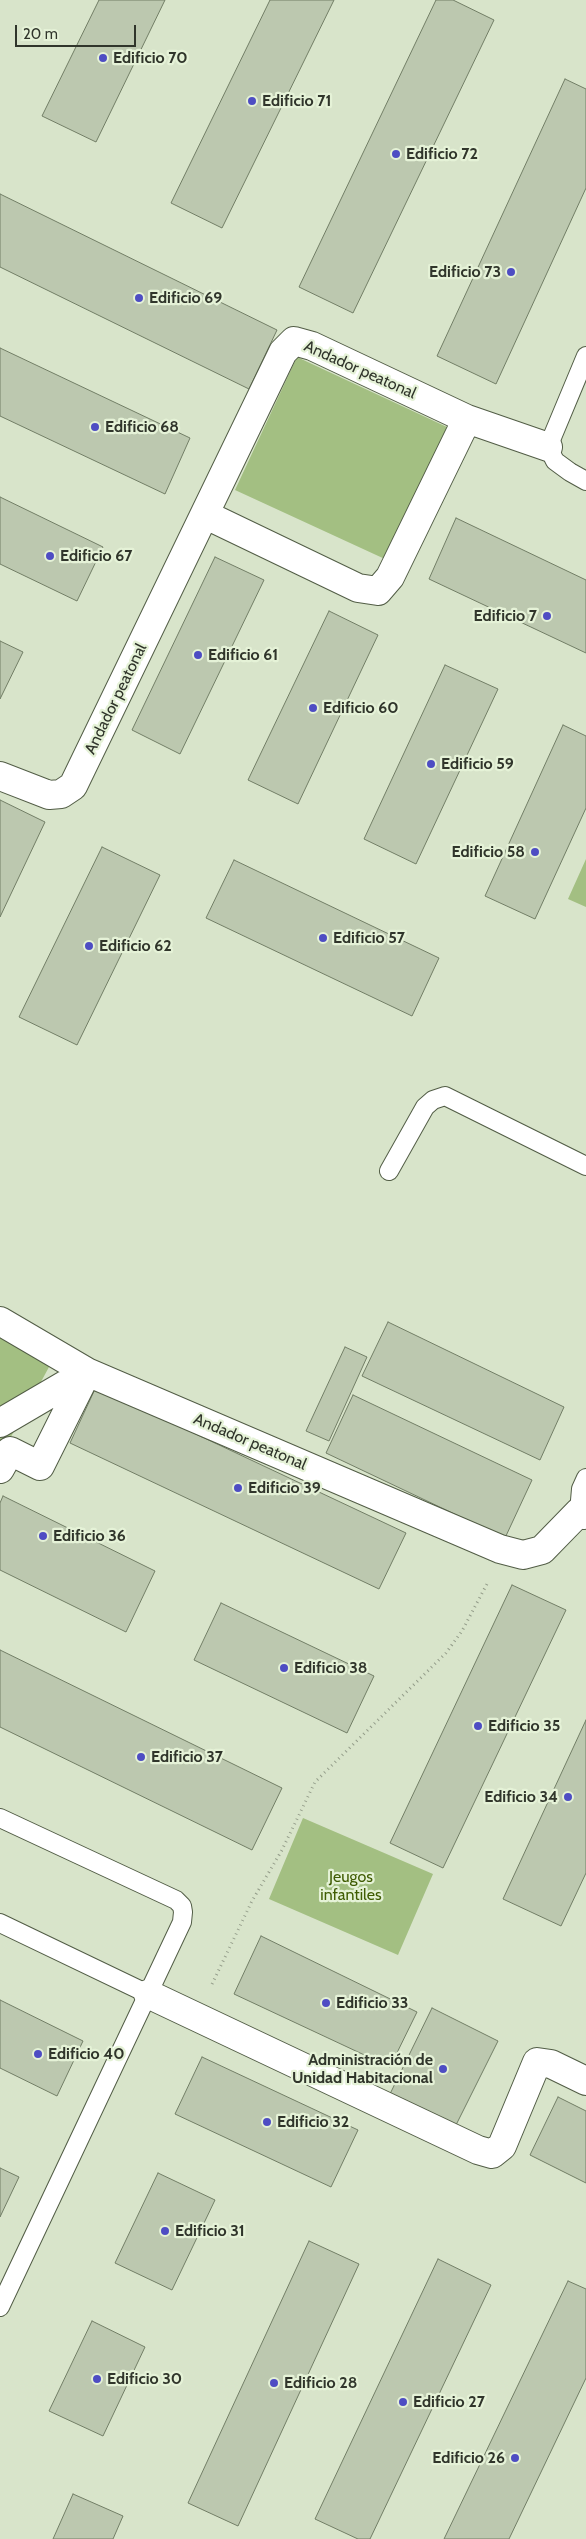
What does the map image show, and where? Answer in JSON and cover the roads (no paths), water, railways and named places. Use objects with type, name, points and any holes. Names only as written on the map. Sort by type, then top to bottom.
[{"type":"street","name":"Andador peatonal","points":[[0,776],[49,795],[61,794],[74,786],[283,352],[294,341],[312,346],[467,419],[548,448]]},
{"type":"street","points":[[206,515],[358,588],[378,590],[390,577],[467,419]]},
{"type":"street","name":"Andador peatonal","points":[[0,1321],[87,1372],[500,1549],[524,1555],[542,1550],[582,1518]]},
{"type":"street","points":[[0,1423],[87,1372]]},
{"type":"street","points":[[0,1469],[10,1451],[40,1466],[87,1372]]},
{"type":"street","points":[[148,1994],[478,2150],[492,2154],[502,2146],[537,2062],[551,2064],[586,2081]]},
{"type":"lane","points":[[586,358],[548,448],[555,461],[586,481]]},
{"type":"lane","points":[[389,1171],[425,1108],[434,1100],[445,1096],[586,1166]]},
{"type":"lane","points":[[582,1518],[581,1489],[586,1478]]},
{"type":"lane","points":[[0,1818],[176,1900],[182,1906],[182,1922],[0,2307]]},
{"type":"lane","points":[[0,1923],[148,1994]]},
{"type":"place","name":"Edificio 70","points":[[103,58]]},
{"type":"place","name":"Edificio 71","points":[[252,101]]},
{"type":"place","name":"Edificio 72","points":[[396,154]]},
{"type":"place","name":"Edificio 73","points":[[511,272]]},
{"type":"place","name":"Edificio 69","points":[[139,298]]},
{"type":"place","name":"Edificio 68","points":[[95,427]]},
{"type":"place","name":"Edificio 67","points":[[50,556]]},
{"type":"place","name":"Edificio 7","points":[[547,616]]},
{"type":"place","name":"Edificio 61","points":[[198,655]]},
{"type":"place","name":"Edificio 60","points":[[313,708]]},
{"type":"place","name":"Edificio 59","points":[[431,764]]},
{"type":"place","name":"Edificio 58","points":[[535,852]]},
{"type":"place","name":"Edificio 57","points":[[323,938]]},
{"type":"place","name":"Edificio 62","points":[[89,946]]},
{"type":"place","name":"Edificio 39","points":[[238,1488]]},
{"type":"place","name":"Edificio 36","points":[[43,1536]]},
{"type":"place","name":"Edificio 38","points":[[284,1668]]},
{"type":"place","name":"Edificio 35","points":[[478,1726]]},
{"type":"place","name":"Edificio 37","points":[[141,1757]]},
{"type":"place","name":"Edificio 34","points":[[568,1797]]},
{"type":"place","name":"Edificio 33","points":[[326,2003]]},
{"type":"place","name":"Edificio 40","points":[[38,2054]]},
{"type":"place","name":"Administración de Unidad Habitacional","points":[[443,2069]]},
{"type":"place","name":"Edificio 32","points":[[267,2122]]},
{"type":"place","name":"Edificio 31","points":[[165,2231]]},
{"type":"place","name":"Edificio 30","points":[[97,2379]]},
{"type":"place","name":"Edificio 28","points":[[274,2383]]},
{"type":"place","name":"Edificio 27","points":[[403,2402]]},
{"type":"place","name":"Edificio 26","points":[[515,2458]]},
{"type":"park label","name":"Jeugos infantiles","points":[[351,1886]]}]
